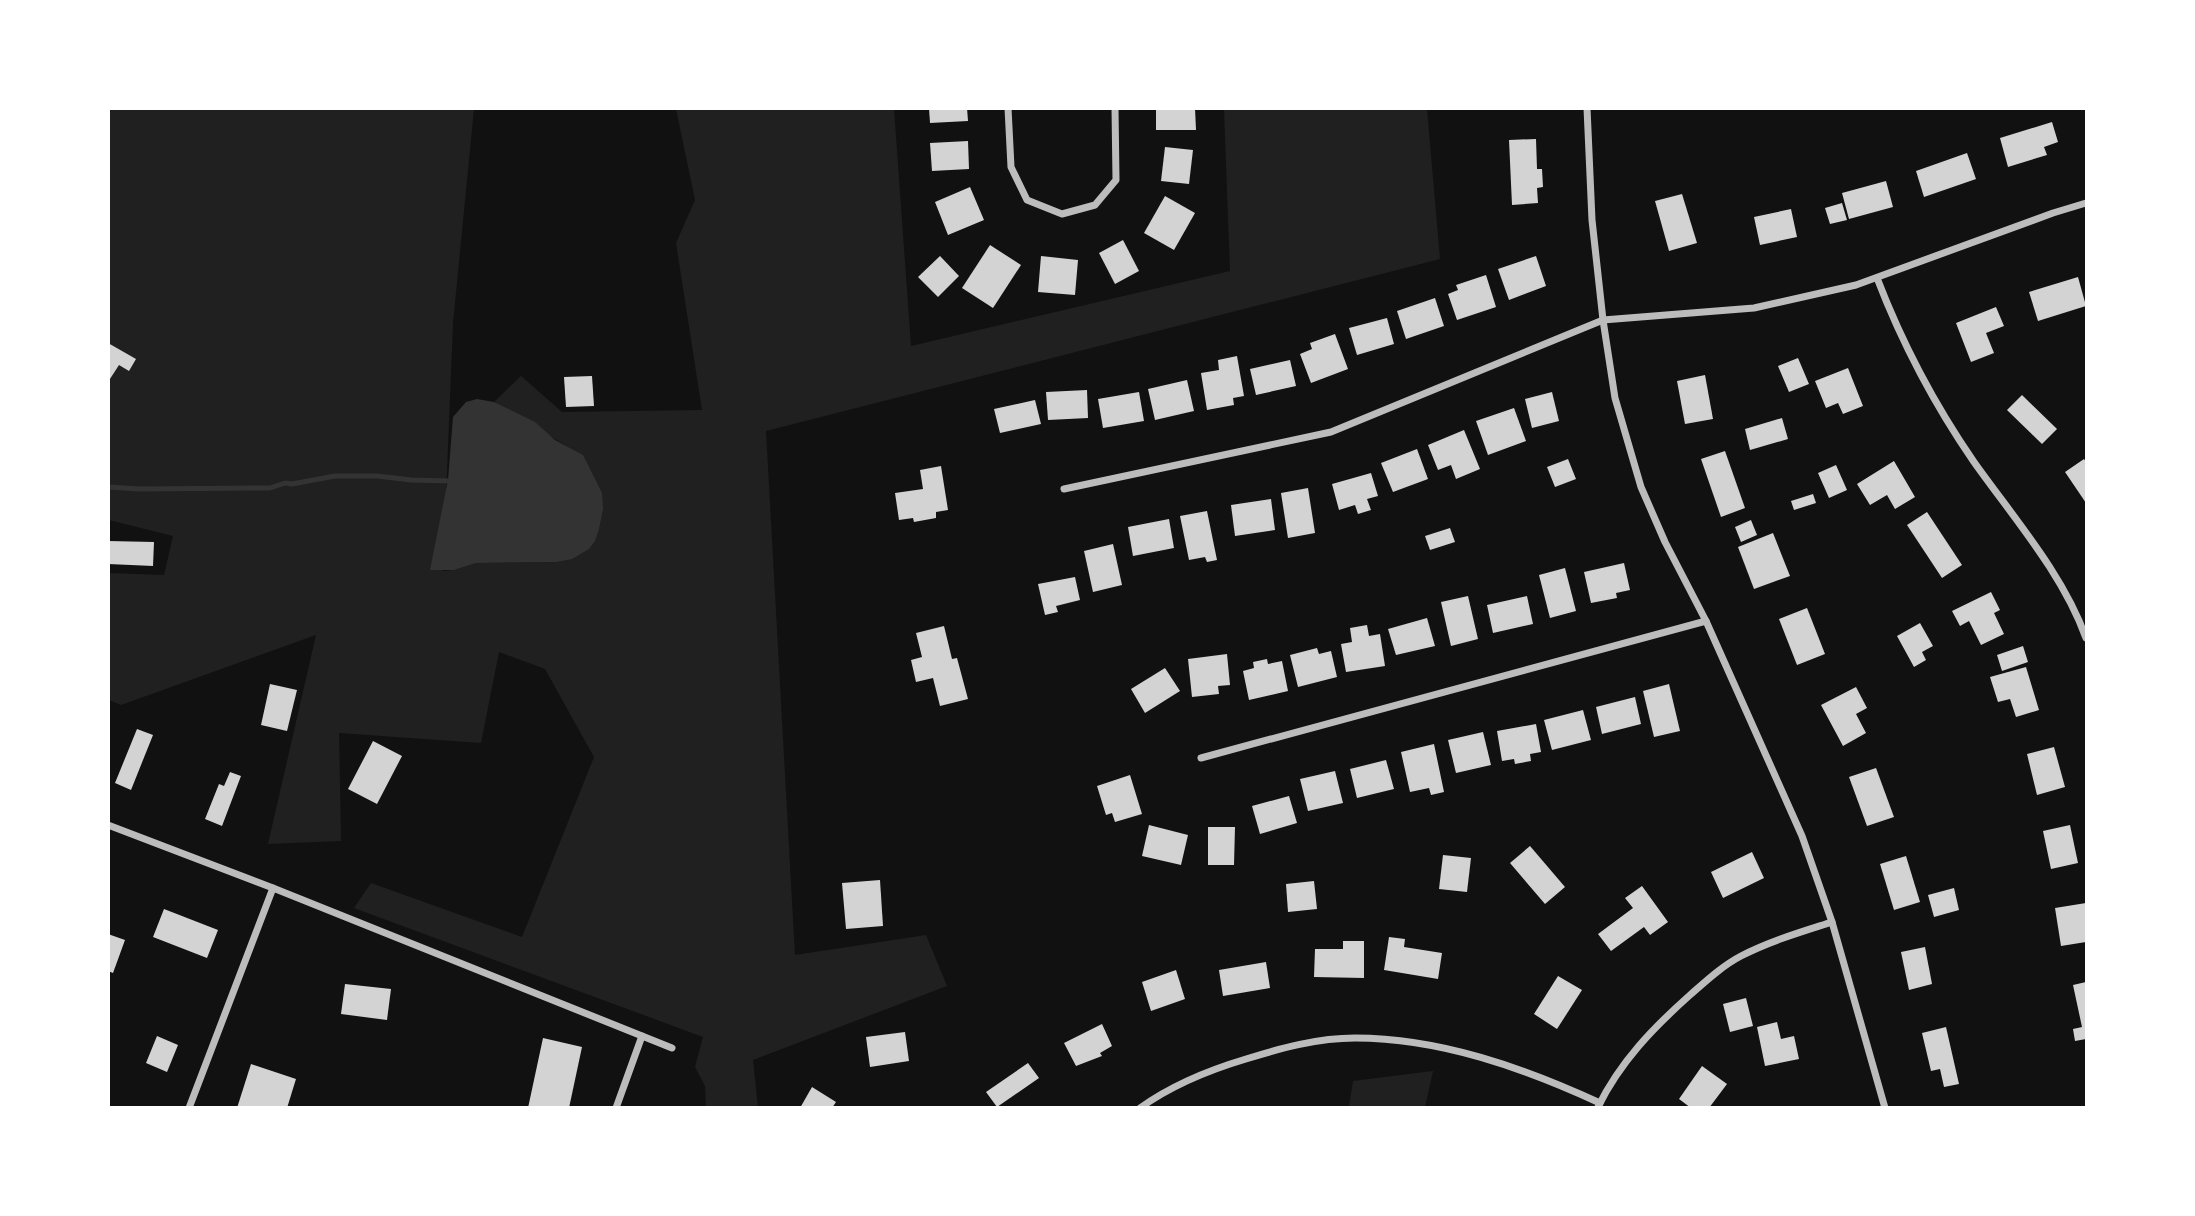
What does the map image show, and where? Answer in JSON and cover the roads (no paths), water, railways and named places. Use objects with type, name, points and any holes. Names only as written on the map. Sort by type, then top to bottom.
[{"type":"street","points":[[1007,108],[1011,167],[1027,200],[1062,214],[1095,205],[1116,180],[1115,108]]},
{"type":"street","points":[[1587,108],[1592,220],[1602,320],[1615,398],[1641,487],[1665,542],[1706,621],[1802,836],[1832,922],[1885,1108]]},
{"type":"street","points":[[1064,489],[1331,432],[1602,320],[1754,308],[1856,285],[2087,203]]},
{"type":"street","points":[[1877,278],[1893,321],[1929,393],[1973,461],[2026,533],[2071,604],[2087,638]]},
{"type":"street","points":[[1201,758],[1706,621]]},
{"type":"street","points":[[108,825],[672,1048]]},
{"type":"street","points":[[189,1108],[273,888]]},
{"type":"street","points":[[1140,1108],[1186,1081],[1213,1069],[1279,1049],[1318,1041],[1355,1038],[1433,1045],[1507,1066],[1560,1085],[1599,1105],[1622,1066],[1651,1030],[1713,974],[1740,957],[1775,941],[1832,922]]},
{"type":"street","points":[[616,1108],[642,1036]]},
{"type":"waterway","points":[[108,487],[270,488],[285,483],[335,476],[452,481]]}]
